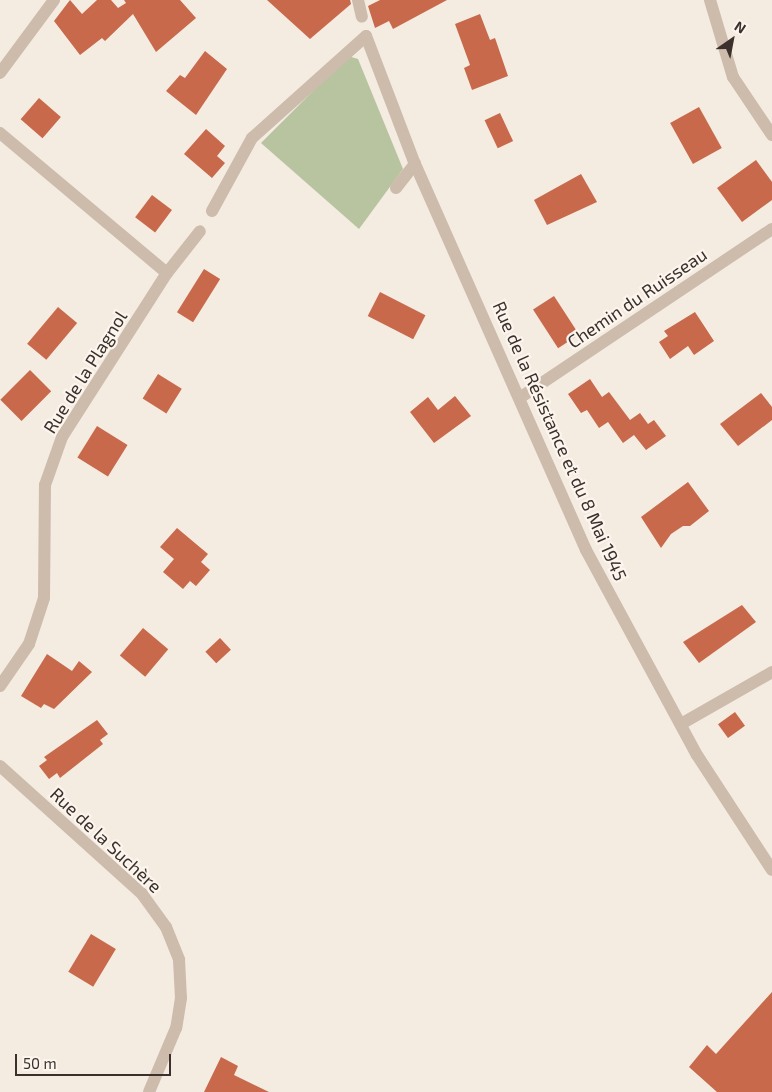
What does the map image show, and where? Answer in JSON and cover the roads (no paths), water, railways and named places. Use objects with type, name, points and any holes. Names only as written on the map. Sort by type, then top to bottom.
[{"type":"street","points":[[0,73],[54,0]]},
{"type":"street","points":[[358,0],[362,17]]},
{"type":"street","points":[[710,0],[733,77],[772,135]]},
{"type":"street","name":"Rue de la Résistance et du 8 Mai 1945","points":[[212,211],[252,138],[366,36],[415,164],[521,397],[586,550],[681,724],[772,870]]},
{"type":"street","points":[[0,133],[167,273]]},
{"type":"street","points":[[396,188],[415,164]]},
{"type":"street","name":"Chemin du Ruisseau","points":[[521,397],[772,229]]},
{"type":"street","name":"Rue de la Plagnol","points":[[0,686],[29,644],[44,598],[45,485],[62,437],[167,273],[200,231]]},
{"type":"street","points":[[681,724],[772,672]]},
{"type":"street","name":"Rue de la Suchère","points":[[0,766],[142,894],[166,927],[179,960],[181,998],[176,1028],[149,1092]]}]
